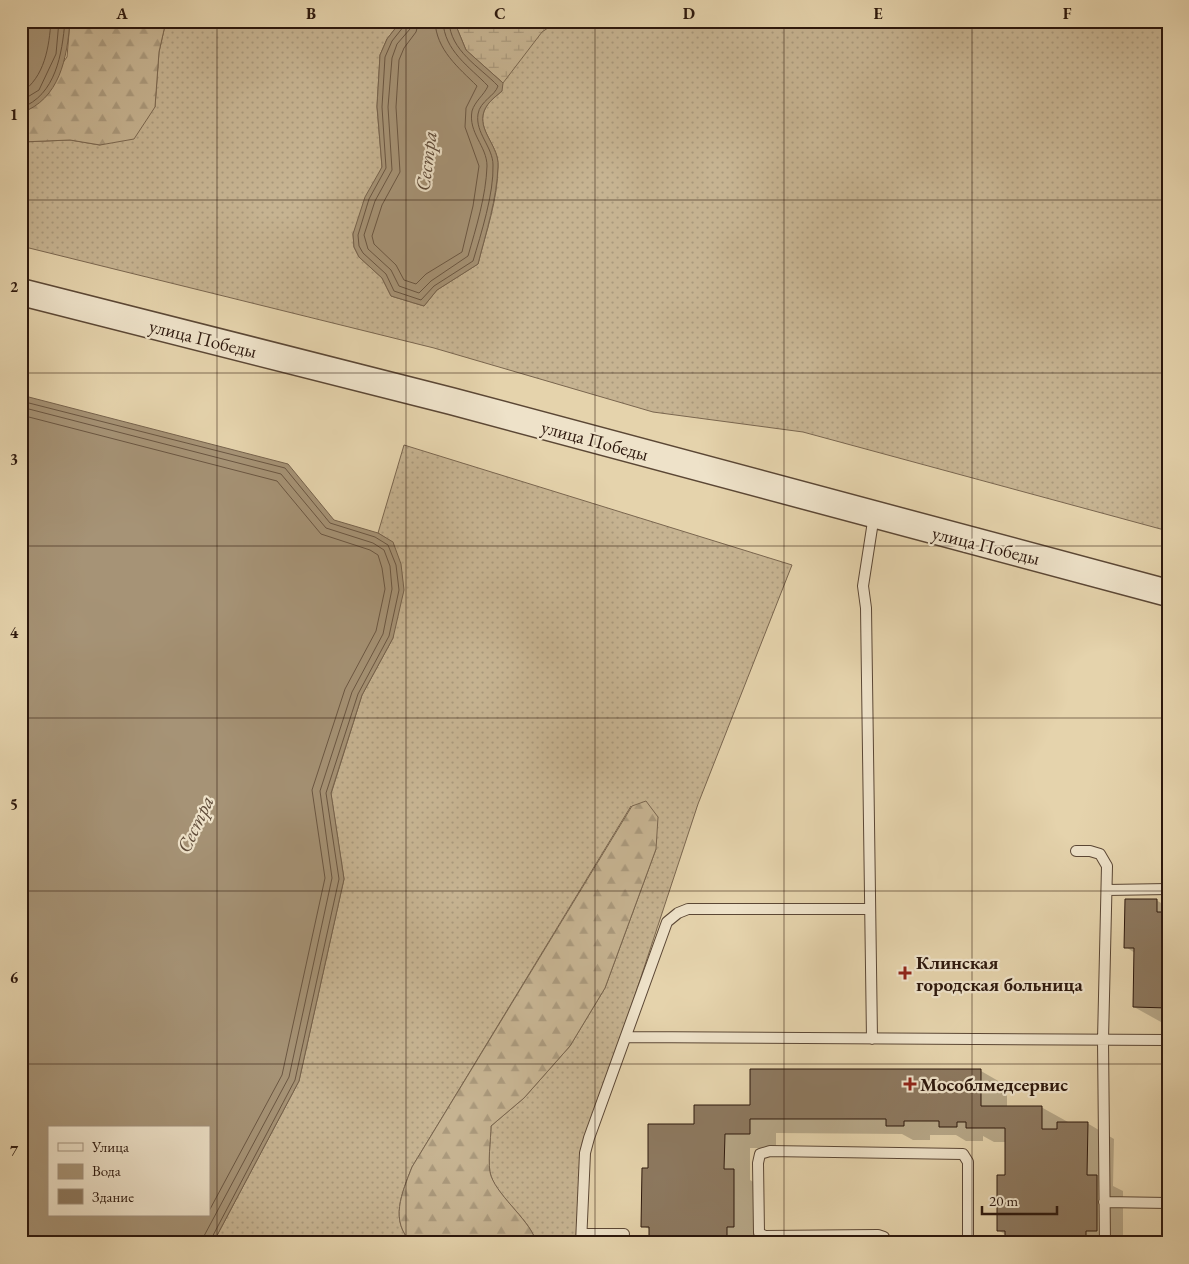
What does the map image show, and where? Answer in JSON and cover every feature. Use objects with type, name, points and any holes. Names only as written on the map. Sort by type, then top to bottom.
[{"type":"street","name":"улица Победы","points":[[21,292],[451,401],[1168,593]]},
{"type":"lane","points":[[872,1039],[866,608],[863,586],[874,515]]},
{"type":"lane","points":[[1076,851],[1090,851],[1100,854],[1107,866],[1103,1040],[1105,1243]]},
{"type":"lane","points":[[1107,890],[1168,889]]},
{"type":"lane","points":[[624,1234],[582,1238],[585,1153],[667,922],[678,913],[688,909],[870,909]]},
{"type":"lane","points":[[626,1037],[1168,1040]]},
{"type":"lane","points":[[886,1243],[884,1237],[878,1235],[765,1236],[759,1233],[758,1163],[760,1154],[770,1152],[963,1154],[968,1162],[968,1243]]},
{"type":"lane","points":[[1104,1202],[1168,1203]]},
{"type":"green space","points":[[70,21],[166,21],[159,52],[155,107],[134,139],[100,145],[70,140],[21,142],[21,113],[27,111],[67,57]]},
{"type":"green space","points":[[166,21],[401,21],[387,39],[380,55],[377,107],[382,167],[353,234],[354,247],[359,257],[382,278],[391,296],[424,306],[437,290],[478,264],[496,191],[498,159],[484,128],[483,115],[488,104],[502,91],[454,21],[1168,21],[1168,531],[803,432],[653,412],[434,348],[21,246],[21,142],[70,140],[100,145],[155,107],[159,52]]},
{"type":"green space","points":[[454,21],[558,21],[542,32],[503,83],[466,50]]},
{"type":"green space","points":[[404,445],[792,565],[698,804],[587,1141],[582,1243],[536,1243],[528,1226],[495,1185],[491,1176],[489,1159],[491,1126],[524,1098],[570,1046],[605,988],[656,849],[631,806],[412,1167],[402,1197],[399,1216],[401,1226],[412,1243],[213,1243],[299,1081],[344,879],[331,794],[362,695],[393,638],[393,543],[378,533]]},
{"type":"green space","points":[[646,801],[658,817],[656,849],[605,988],[570,1046],[524,1098],[491,1126],[489,1159],[491,1176],[501,1193],[529,1227],[536,1243],[412,1243],[405,1234],[399,1216],[402,1197],[412,1167],[632,806]]},
{"type":"water","points":[[21,21],[70,21],[67,49],[59,76],[45,98],[34,107],[21,113]]},
{"type":"water","name":"Сестра","points":[[401,21],[454,21],[466,50],[503,83],[502,91],[488,104],[483,115],[484,128],[496,153],[498,166],[488,228],[478,264],[437,290],[424,306],[391,296],[382,278],[359,257],[354,247],[353,234],[365,197],[382,167],[377,106],[380,55],[387,39]]},
{"type":"water","name":"Сестра","points":[[21,395],[288,464],[334,520],[378,533],[393,542],[401,564],[404,590],[393,638],[362,695],[331,793],[344,879],[299,1081],[213,1243],[21,1243]]},
{"type":"building","points":[[1125,899],[1157,899],[1157,912],[1168,912],[1168,1008],[1133,1007],[1134,948],[1124,948]]},
{"type":"building","points":[[750,1069],[981,1069],[981,1106],[1042,1106],[1042,1129],[1057,1129],[1057,1122],[1088,1122],[1087,1175],[1097,1175],[1097,1231],[1086,1231],[1086,1243],[1005,1243],[1005,1231],[997,1231],[997,1175],[1005,1175],[1005,1128],[966,1128],[966,1122],[957,1122],[957,1127],[939,1127],[939,1121],[904,1121],[904,1126],[886,1126],[886,1119],[750,1119],[750,1134],[725,1134],[724,1169],[734,1169],[734,1227],[727,1227],[727,1243],[649,1243],[649,1227],[641,1227],[642,1168],[648,1168],[648,1124],[694,1124],[694,1105],[750,1105]]},
{"type":"building","points":[[1164,1071],[1168,1071],[1168,1111],[1164,1111]]},
{"type":"place","name":"Клинская городская больница","points":[[905,973]]},
{"type":"place","name":"Мособлмедсервис","points":[[910,1084]]}]
